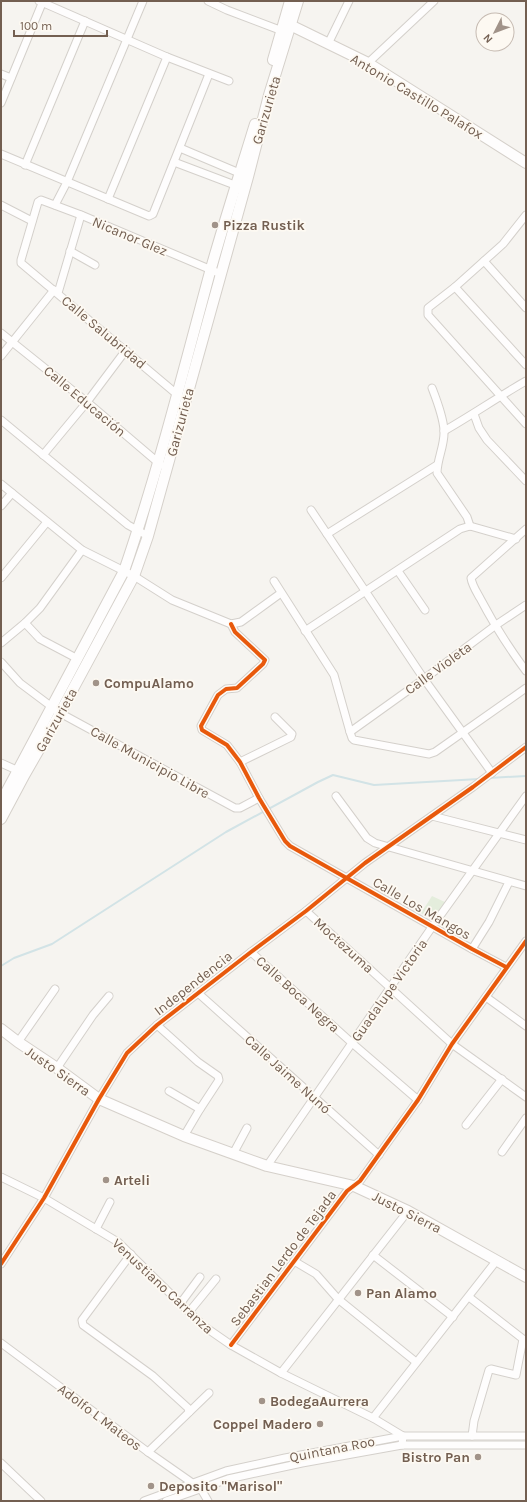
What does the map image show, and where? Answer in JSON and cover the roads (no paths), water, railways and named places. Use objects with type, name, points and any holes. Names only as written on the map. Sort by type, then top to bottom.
[{"type":"main road","name":"Garizurieta","points":[[1,819],[51,706],[129,573],[138,531],[178,394],[211,270],[240,188],[269,95],[286,28],[290,1]]},
{"type":"main road","name":"Garizurieta","points":[[286,28],[298,1]]},
{"type":"main road","name":"Antonio Castillo Palafox","points":[[286,28],[328,44],[368,63],[526,163]]},
{"type":"main road","name":"Garizurieta","points":[[1,802],[60,713],[148,536],[221,274],[240,188]]},
{"type":"main road","name":"Justo Sierra","points":[[1,1029],[99,1099],[184,1136],[267,1166],[354,1186],[408,1211],[526,1277]]},
{"type":"street","points":[[1,103],[42,1],[167,57],[229,81]]},
{"type":"street","points":[[55,205],[67,182],[143,1]]},
{"type":"street","points":[[208,1],[227,10],[286,28]]},
{"type":"street","points":[[328,44],[349,1]]},
{"type":"street","points":[[368,63],[434,1]]},
{"type":"street","points":[[25,164],[85,21]]},
{"type":"street","points":[[108,199],[167,57]]},
{"type":"street","points":[[1,74],[11,78]]},
{"type":"street","points":[[1,154],[149,216],[153,214],[210,74]]},
{"type":"street","points":[[180,148],[244,175]]},
{"type":"street","points":[[174,162],[240,188]]},
{"type":"street","name":"Nicanor Glez","points":[[32,221],[38,202],[41,200],[81,215],[221,274]]},
{"type":"street","points":[[1,205],[32,221]]},
{"type":"street","points":[[1,356],[56,292],[81,215]]},
{"type":"street","points":[[526,215],[503,244],[455,287],[428,308],[427,312],[428,315],[526,424]]},
{"type":"street","name":"Calle Salubridad","points":[[32,221],[20,260],[22,263],[186,401]]},
{"type":"street","points":[[70,251],[95,265]]},
{"type":"street","points":[[484,261],[526,308]]},
{"type":"street","points":[[455,287],[526,365]]},
{"type":"street","name":"Calle Educación","points":[[1,333],[86,402],[167,471]]},
{"type":"street","points":[[43,455],[126,350]]},
{"type":"street","points":[[444,431],[526,381]]},
{"type":"street","points":[[327,534],[437,465],[440,461],[444,431],[432,388]]},
{"type":"street","points":[[474,414],[479,428],[488,440],[526,481]]},
{"type":"street","points":[[1,420],[128,525],[148,536]]},
{"type":"street","points":[[437,465],[437,473],[440,479],[467,517],[470,526]]},
{"type":"street","points":[[1,484],[82,550],[129,573],[172,600],[231,624],[241,622],[281,593]]},
{"type":"street","points":[[1,506],[12,493]]},
{"type":"street","points":[[311,510],[424,679],[490,774]]},
{"type":"street","points":[[1,578],[47,522]]},
{"type":"street","points":[[305,631],[460,529],[470,526],[516,538]]},
{"type":"street","points":[[526,529],[471,578],[472,583],[496,625],[514,655],[526,671]]},
{"type":"street","points":[[1,643],[40,608],[82,550]]},
{"type":"street","points":[[398,571],[425,610]]},
{"type":"street","points":[[274,581],[334,675],[350,732],[354,740],[429,754],[435,752],[463,734],[526,688]]},
{"type":"street","name":"Calle Violeta","points":[[350,732],[496,625],[526,605]]},
{"type":"street","points":[[25,623],[40,639],[78,659]]},
{"type":"street","name":"Calle Los Mangos","points":[[231,624],[235,632],[265,660],[263,664],[237,688],[226,689],[218,695],[200,726],[202,730],[227,745],[240,762],[260,800],[285,841],[290,846],[506,967]]},
{"type":"street","name":"Calle Municipio Libre","points":[[1,662],[20,683],[60,713],[235,808],[240,808],[260,800]]},
{"type":"street","points":[[240,762],[291,737],[292,734],[275,717]]},
{"type":"street","name":"Independencia","points":[[1,1264],[44,1198],[99,1099],[127,1053],[157,1025],[387,847],[526,747]]},
{"type":"street","points":[[1,763],[21,772]]},
{"type":"street","points":[[336,796],[367,838],[375,844],[526,886]]},
{"type":"street","name":"Guadalupe Victoria","points":[[267,1166],[432,926],[526,796]]},
{"type":"street","points":[[432,816],[526,840]]},
{"type":"street","points":[[472,949],[489,922],[509,882]]},
{"type":"street","name":"Moctezuma","points":[[306,911],[452,1044],[526,1097]]},
{"type":"street","points":[[452,1044],[526,940]]},
{"type":"street","name":"Calle Boca Negra","points":[[251,952],[418,1100]]},
{"type":"street","points":[[18,1042],[55,989]]},
{"type":"street","name":"Calle Jaime Nunó","points":[[198,993],[314,1098],[379,1154]]},
{"type":"street","points":[[57,1068],[93,1015],[109,996]]},
{"type":"street","points":[[486,998],[526,1026]]},
{"type":"street","points":[[157,1025],[198,1062],[218,1076],[219,1080],[184,1136]]},
{"type":"street","name":"Sebastian Lerdo de Tejada","points":[[231,1345],[347,1191],[360,1181],[418,1100],[452,1044]]},
{"type":"street","points":[[466,1125],[502,1079]]},
{"type":"street","points":[[169,1091],[200,1109]]},
{"type":"street","points":[[502,1152],[526,1118]]},
{"type":"street","points":[[233,1154],[247,1128]]},
{"type":"street","name":"Venustiano Carranza","points":[[1,1177],[44,1198],[118,1242],[205,1327],[231,1345],[280,1373],[373,1418],[403,1436]]},
{"type":"street","points":[[96,1229],[110,1202]]},
{"type":"street","points":[[280,1373],[408,1211]]},
{"type":"street","points":[[131,1254],[82,1320],[83,1325],[153,1376],[188,1408],[189,1412]]},
{"type":"street","points":[[373,1255],[453,1317]]},
{"type":"street","points":[[373,1418],[497,1260]]},
{"type":"street","points":[[294,1261],[316,1274],[338,1300],[416,1362]]},
{"type":"street","points":[[180,1304],[200,1277]]},
{"type":"street","points":[[189,1312],[216,1279]]},
{"type":"street","points":[[469,1297],[523,1339],[516,1375],[491,1369],[489,1370],[474,1421],[472,1436]]},
{"type":"street","name":"Adolfo L Mateos","points":[[1,1343],[148,1452],[194,1483],[201,1489],[208,1501]]},
{"type":"street","points":[[148,1452],[209,1393]]},
{"type":"street","points":[[402,1445],[403,1436]]},
{"type":"street","name":"Quintana Roo","points":[[144,1501],[226,1471],[403,1436],[526,1436]]},
{"type":"street","name":"Quintana Roo","points":[[166,1501],[228,1478],[402,1445],[526,1445]]},
{"type":"street","points":[[1,1463],[41,1501]]},
{"type":"waterway","points":[[1,966],[14,958],[52,944],[226,832],[333,775],[374,785],[479,779]]},
{"type":"waterway","points":[[489,778],[526,776]]},
{"type":"place","name":"Pizza Rustik","points":[[215,225]]},
{"type":"place","name":"CompuAlamo","points":[[96,683]]},
{"type":"place","name":"Arteli","points":[[106,1180]]},
{"type":"place","name":"Pan Alamo","points":[[358,1293]]},
{"type":"place","name":"BodegaAurrera","points":[[262,1401]]},
{"type":"place","name":"Coppel Madero","points":[[320,1424]]},
{"type":"place","name":"Bistro Pan","points":[[478,1457]]},
{"type":"place","name":"Deposito \"Marisol\"","points":[[151,1486]]}]
